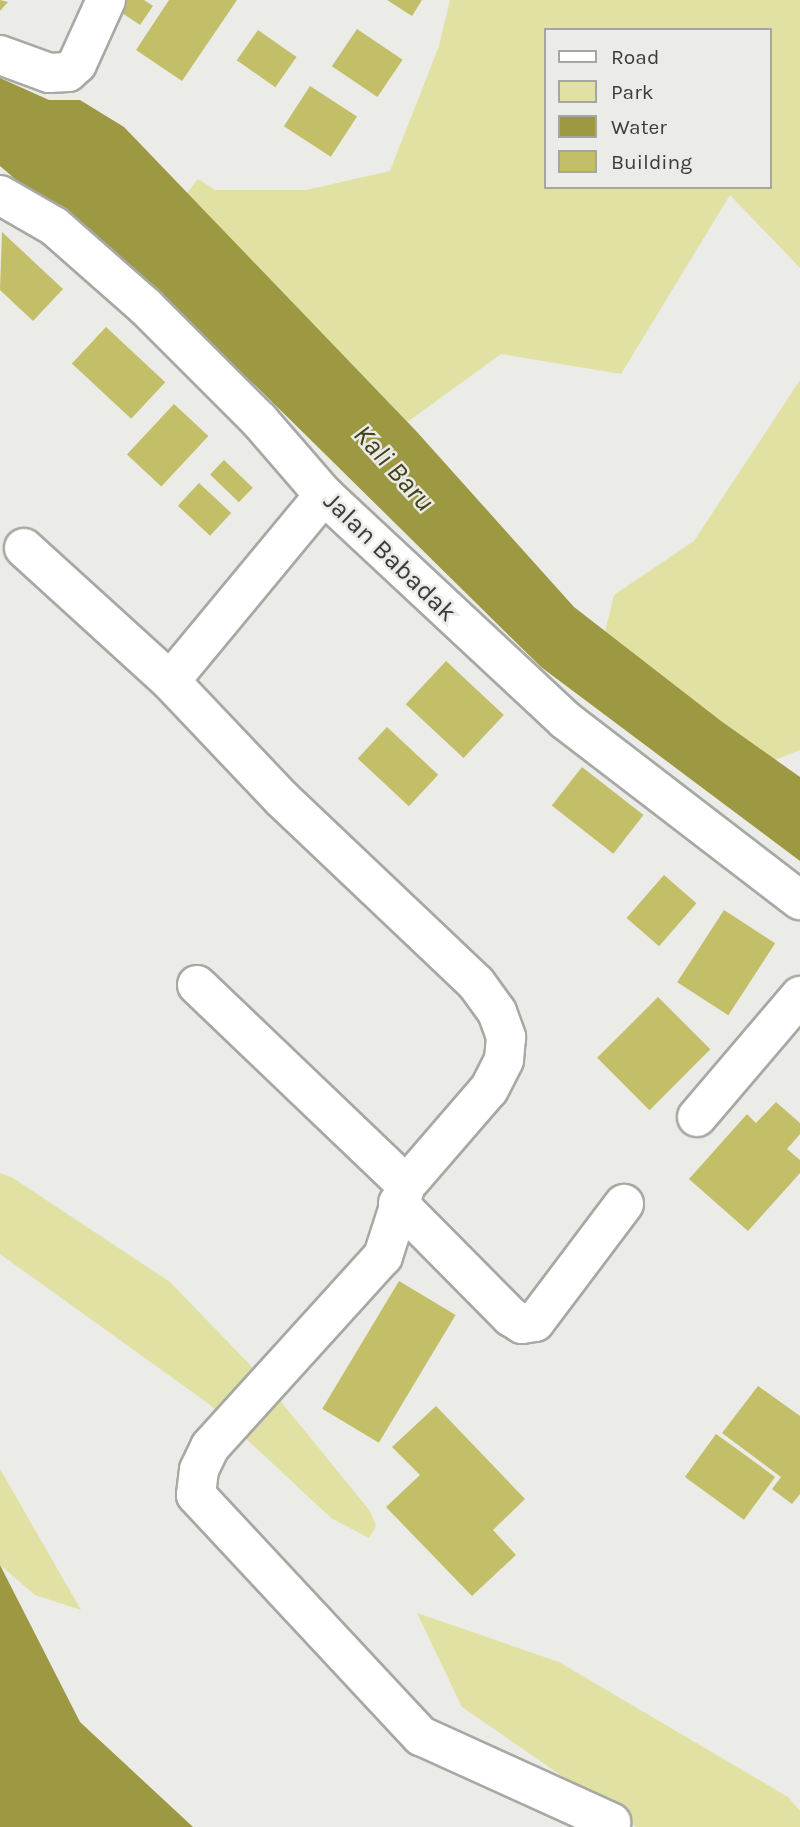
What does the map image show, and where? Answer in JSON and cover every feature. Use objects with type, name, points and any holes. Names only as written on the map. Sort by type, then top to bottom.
[{"type":"street","points":[[0,55],[48,73],[68,72],[77,64],[106,0]]},
{"type":"street","name":"Jalan Babadak","points":[[0,195],[54,226],[146,307],[260,420],[324,495],[565,720],[800,900]]},
{"type":"street","points":[[170,681],[324,495]]},
{"type":"street","points":[[24,548],[170,681],[282,799],[476,983],[497,1012],[506,1037],[505,1060],[489,1089],[402,1194],[383,1256],[210,1447],[199,1470],[196,1494],[421,1736],[611,1822]]},
{"type":"street","points":[[197,985],[402,1194],[511,1317],[522,1324],[535,1322],[624,1204]]},
{"type":"street","points":[[696,1117],[800,996]]},
{"type":"green space","points":[[450,0],[800,0],[800,268],[730,195],[621,374],[501,354],[395,431],[181,201],[198,179],[215,190],[306,190],[390,171],[439,46]]},
{"type":"green space","points":[[800,380],[800,750],[762,765],[598,660],[614,595],[694,541]]},
{"type":"green space","points":[[0,1173],[13,1178],[170,1282],[256,1371],[370,1511],[376,1526],[369,1538],[331,1518],[209,1404],[0,1254]]},
{"type":"green space","points":[[0,1469],[81,1610],[35,1595],[0,1565]]},
{"type":"green space","points":[[417,1613],[559,1662],[788,1797],[800,1811],[800,1827],[636,1827],[462,1707]]},
{"type":"water","name":"Kali Baru","points":[[0,78],[49,100],[80,100],[124,127],[417,432],[574,607],[721,721],[800,777],[800,861],[541,667],[256,386],[0,166]]},
{"type":"water","points":[[0,1565],[80,1722],[193,1827],[0,1827]]},
{"type":"building","points":[[0,0],[8,2],[0,11]]},
{"type":"building","points":[[110,0],[144,0],[153,6],[140,25],[107,3]]},
{"type":"building","points":[[169,0],[237,0],[182,81],[136,50]]},
{"type":"building","points":[[387,0],[422,0],[412,16]]},
{"type":"building","points":[[357,29],[403,60],[377,97],[332,66]]},
{"type":"building","points":[[258,30],[297,57],[275,87],[237,60]]},
{"type":"building","points":[[310,86],[357,116],[331,157],[284,126]]},
{"type":"building","points":[[2,232],[63,289],[33,321],[0,290]]},
{"type":"building","points":[[106,327],[165,382],[131,419],[72,364]]},
{"type":"building","points":[[174,404],[208,436],[161,487],[127,454]]},
{"type":"building","points":[[224,460],[253,488],[239,502],[210,474]]},
{"type":"building","points":[[199,483],[231,513],[210,536],[178,506]]},
{"type":"building","points":[[446,661],[504,715],[464,758],[406,704]]},
{"type":"building","points":[[387,727],[438,775],[409,806],[358,758]]},
{"type":"building","points":[[582,767],[643,815],[613,854],[552,806]]},
{"type":"building","points":[[664,875],[696,903],[659,946],[627,918]]},
{"type":"building","points":[[724,910],[775,943],[728,1015],[677,982]]},
{"type":"building","points":[[658,997],[710,1049],[650,1110],[597,1058]]},
{"type":"building","points":[[776,1102],[800,1123],[800,1134],[787,1149],[800,1160],[800,1173],[748,1231],[689,1179],[747,1114],[756,1123]]},
{"type":"building","points":[[399,1281],[456,1315],[379,1443],[322,1409]]},
{"type":"building","points":[[758,1386],[800,1416],[800,1494],[792,1504],[772,1489],[781,1477],[722,1433]]},
{"type":"building","points":[[436,1406],[525,1499],[493,1530],[516,1555],[472,1596],[386,1507],[420,1475],[392,1447]]},
{"type":"building","points":[[716,1434],[775,1477],[744,1520],[685,1477]]}]
